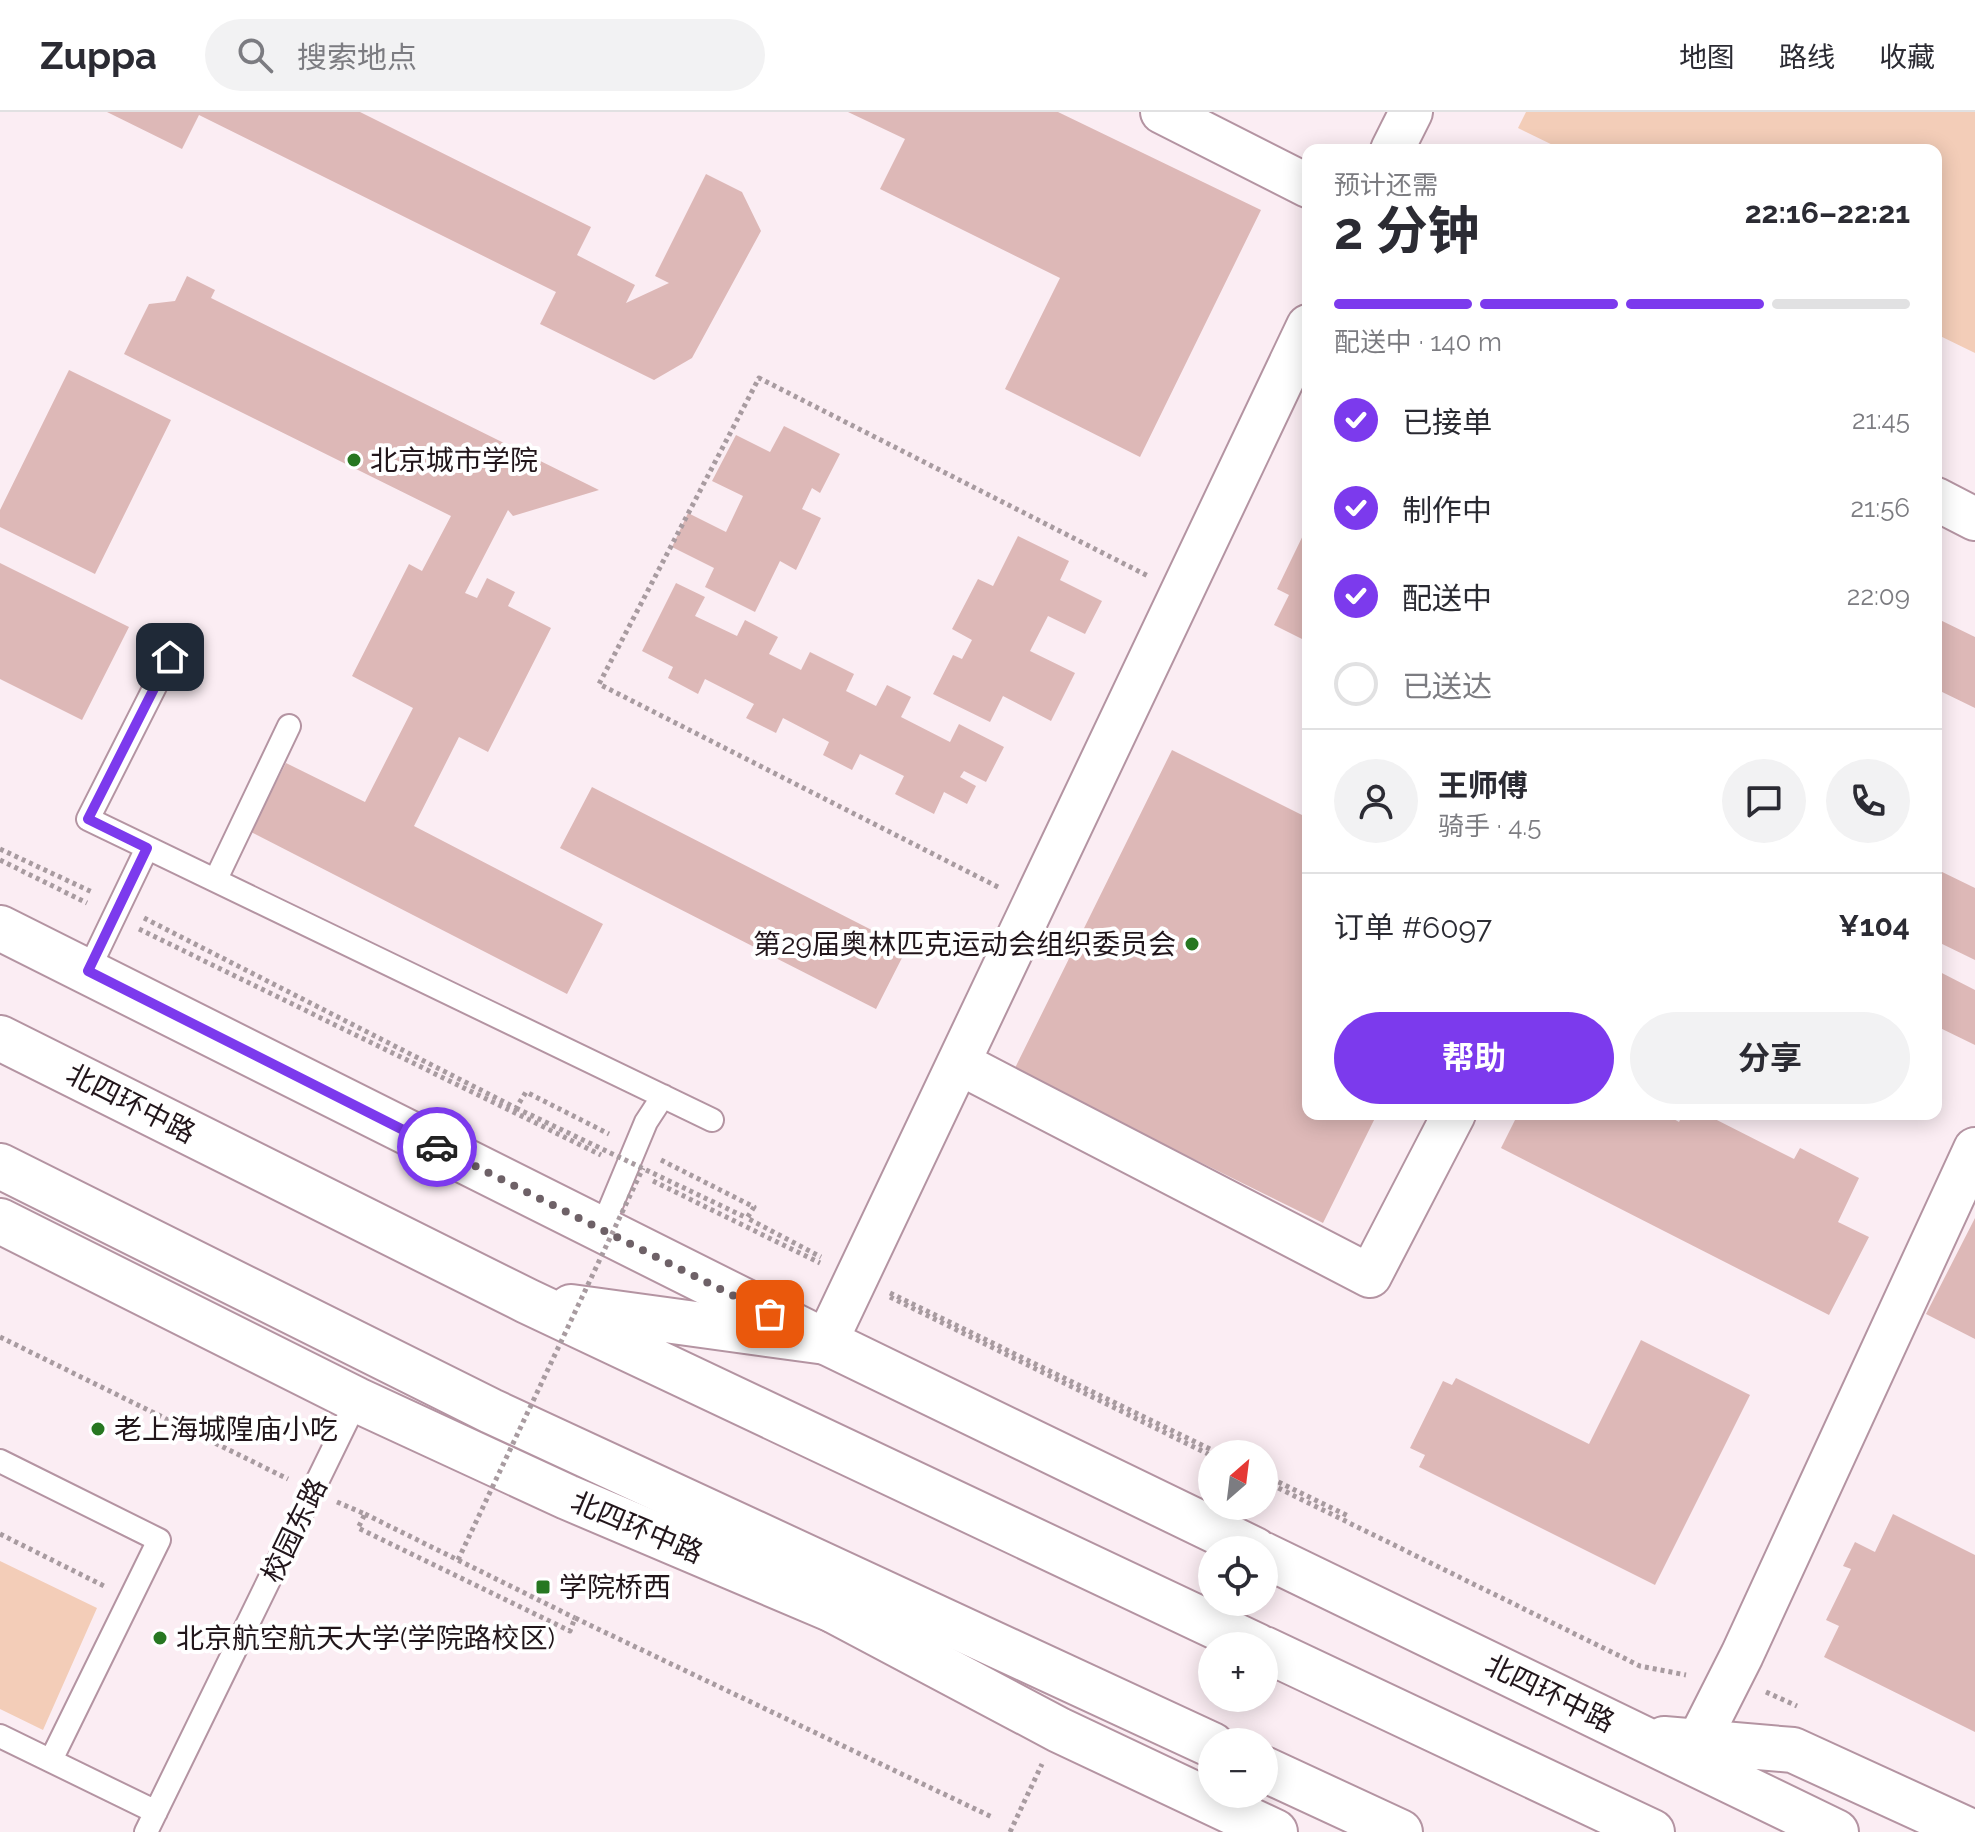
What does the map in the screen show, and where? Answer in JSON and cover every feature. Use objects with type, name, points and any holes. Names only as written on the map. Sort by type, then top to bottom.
[{"type":"main road","points":[[0,928],[826,1342],[1226,1536]]},
{"type":"main road","name":"北四环中路","points":[[0,1038],[527,1301],[1227,1632]]},
{"type":"main road","name":"北四环中路","points":[[0,1166],[491,1411],[1198,1739]]},
{"type":"main road","name":"北四环中路","points":[[0,1221],[357,1400],[567,1497],[833,1610],[1059,1730],[1275,1832]]},
{"type":"main road","points":[[527,1301],[826,1342]]},
{"type":"main road","points":[[491,1411],[833,1610]]},
{"type":"main road","name":"北四环中路","points":[[1278,1562],[1836,1832]]},
{"type":"main road","points":[[1278,1656],[1652,1832]]},
{"type":"main road","points":[[1641,1738],[1793,1750],[1972,1832]]},
{"type":"main road","points":[[1278,1775],[1400,1832]]},
{"type":"street","points":[[1162,112],[1302,183]]},
{"type":"street","points":[[1395,144],[1411,112]]},
{"type":"street","points":[[826,1342],[1302,339]]},
{"type":"street","points":[[1942,502],[1975,519]]},
{"type":"street","points":[[959,1063],[1370,1276],[1451,1120]]},
{"type":"street","points":[[1698,1742],[1975,1149]]},
{"type":"lane","points":[[170,657],[88,819],[712,1120]]},
{"type":"lane","points":[[216,879],[289,726]]},
{"type":"lane","points":[[88,971],[147,848]]},
{"type":"lane","points":[[601,1230],[646,1122],[663,1096]]},
{"type":"lane","name":"校园东路","points":[[151,1822],[357,1400]]},
{"type":"lane","points":[[0,1461],[159,1540],[51,1760]]},
{"type":"lane","points":[[0,1736],[51,1760],[151,1822]]},
{"type":"path","points":[[1001,889],[599,684],[759,378],[1181,593]]},
{"type":"path","points":[[0,849],[119,905],[516,1108],[747,1218],[858,1277],[1198,1443]]},
{"type":"path","points":[[458,1560],[643,1168]]},
{"type":"path","points":[[0,1337],[313,1492],[365,1514],[994,1818]]},
{"type":"path","points":[[1278,1484],[1348,1516]]},
{"type":"path","points":[[1278,1485],[1640,1666],[1756,1687],[1811,1713]]},
{"type":"path","points":[[365,1514],[358,1528],[570,1631],[575,1618]]},
{"type":"path","points":[[0,1534],[130,1599]]},
{"type":"path","points":[[1010,1832],[1059,1730]]},
{"type":"shaded area","points":[[1526,112],[1975,112],[1975,353],[1942,337],[1942,144],[1551,144],[1518,128]]},
{"type":"shaded area","points":[[0,1561],[97,1608],[43,1730],[0,1709]]},
{"type":"building","points":[[107,112],[360,112],[591,227],[577,255],[635,285],[626,303],[669,283],[655,276],[706,174],[742,192],[761,231],[692,358],[654,380],[540,324],[556,292],[199,115],[182,149]]},
{"type":"building","points":[[848,112],[1058,112],[1261,210],[1140,457],[1005,389],[1060,278],[880,189],[905,139]]},
{"type":"building","points":[[187,276],[215,290],[211,298],[599,490],[513,516],[508,510],[465,593],[477,598],[487,578],[515,592],[508,606],[551,628],[488,752],[459,737],[414,826],[603,924],[567,994],[251,832],[286,763],[365,802],[413,708],[352,676],[409,564],[422,571],[451,516],[124,354],[149,304],[175,301]]},
{"type":"building","points":[[69,370],[171,420],[95,574],[0,527],[0,510]]},
{"type":"building","points":[[784,426],[840,454],[820,493],[812,488],[802,509],[821,518],[796,570],[780,561],[755,612],[705,587],[714,568],[672,547],[688,513],[726,532],[743,496],[712,481],[736,435],[770,452]]},
{"type":"building","points":[[1018,536],[1069,561],[1060,580],[1102,601],[1085,634],[1048,616],[1030,651],[1075,673],[1051,721],[1003,696],[990,722],[933,694],[953,655],[962,659],[972,640],[952,629],[978,579],[993,586]]},
{"type":"building","points":[[1302,537],[1302,639],[1274,625],[1289,595],[1277,589]]},
{"type":"building","points":[[0,563],[129,627],[82,720],[0,679]]},
{"type":"building","points":[[676,583],[705,597],[695,616],[737,636],[745,620],[778,637],[769,654],[801,670],[810,652],[854,674],[846,691],[876,706],[887,685],[911,697],[901,717],[950,742],[959,724],[1004,747],[986,782],[964,771],[960,777],[976,786],[967,804],[944,792],[934,814],[895,794],[904,776],[860,754],[852,770],[823,755],[829,742],[783,718],[776,733],[746,718],[754,704],[705,679],[698,694],[668,678],[673,667],[642,651]]},
{"type":"building","points":[[1942,621],[1975,637],[1975,708],[1942,692]]},
{"type":"building","name":"第29届奥林匹克运动会组织委员会","points":[[1172,750],[1302,815],[1302,1120],[1374,1120],[1323,1223],[1014,1070]]},
{"type":"building","points":[[592,787],[907,948],[876,1009],[560,848]]},
{"type":"building","points":[[1942,872],[1975,888],[1975,960],[1942,944]]},
{"type":"building","points":[[1942,973],[1975,990],[1975,1045],[1942,1029]]},
{"type":"building","points":[[1515,1120],[1717,1120],[1794,1159],[1800,1148],[1859,1178],[1838,1222],[1869,1237],[1829,1315],[1501,1148]]},
{"type":"building","points":[[1975,1218],[1975,1339],[1926,1314]]},
{"type":"building","points":[[1641,1340],[1750,1395],[1655,1585],[1419,1467],[1425,1455],[1410,1448],[1443,1381],[1452,1385],[1456,1378],[1589,1444]]},
{"type":"building","points":[[1893,1514],[1975,1555],[1975,1732],[1824,1657],[1839,1626],[1826,1620],[1851,1569],[1843,1566],[1855,1542],[1875,1552]]},
{"type":"way so far","points":[[437,1147],[770,1314]]},
{"type":"place","name":"北京城市学院","points":[[354,460]]},
{"type":"place","name":"第29届奥林匹克运动会组织委员会","points":[[1192,944]]},
{"type":"place","name":"老上海城隍庙小吃","points":[[98,1429]]},
{"type":"place","name":"学院桥西","points":[[543,1587]]},
{"type":"place","name":"北京航空航天大学(学院路校区)","points":[[160,1638]]},
{"type":"route","points":[[170,657],[88,819],[147,848],[88,971],[437,1147]]}]
